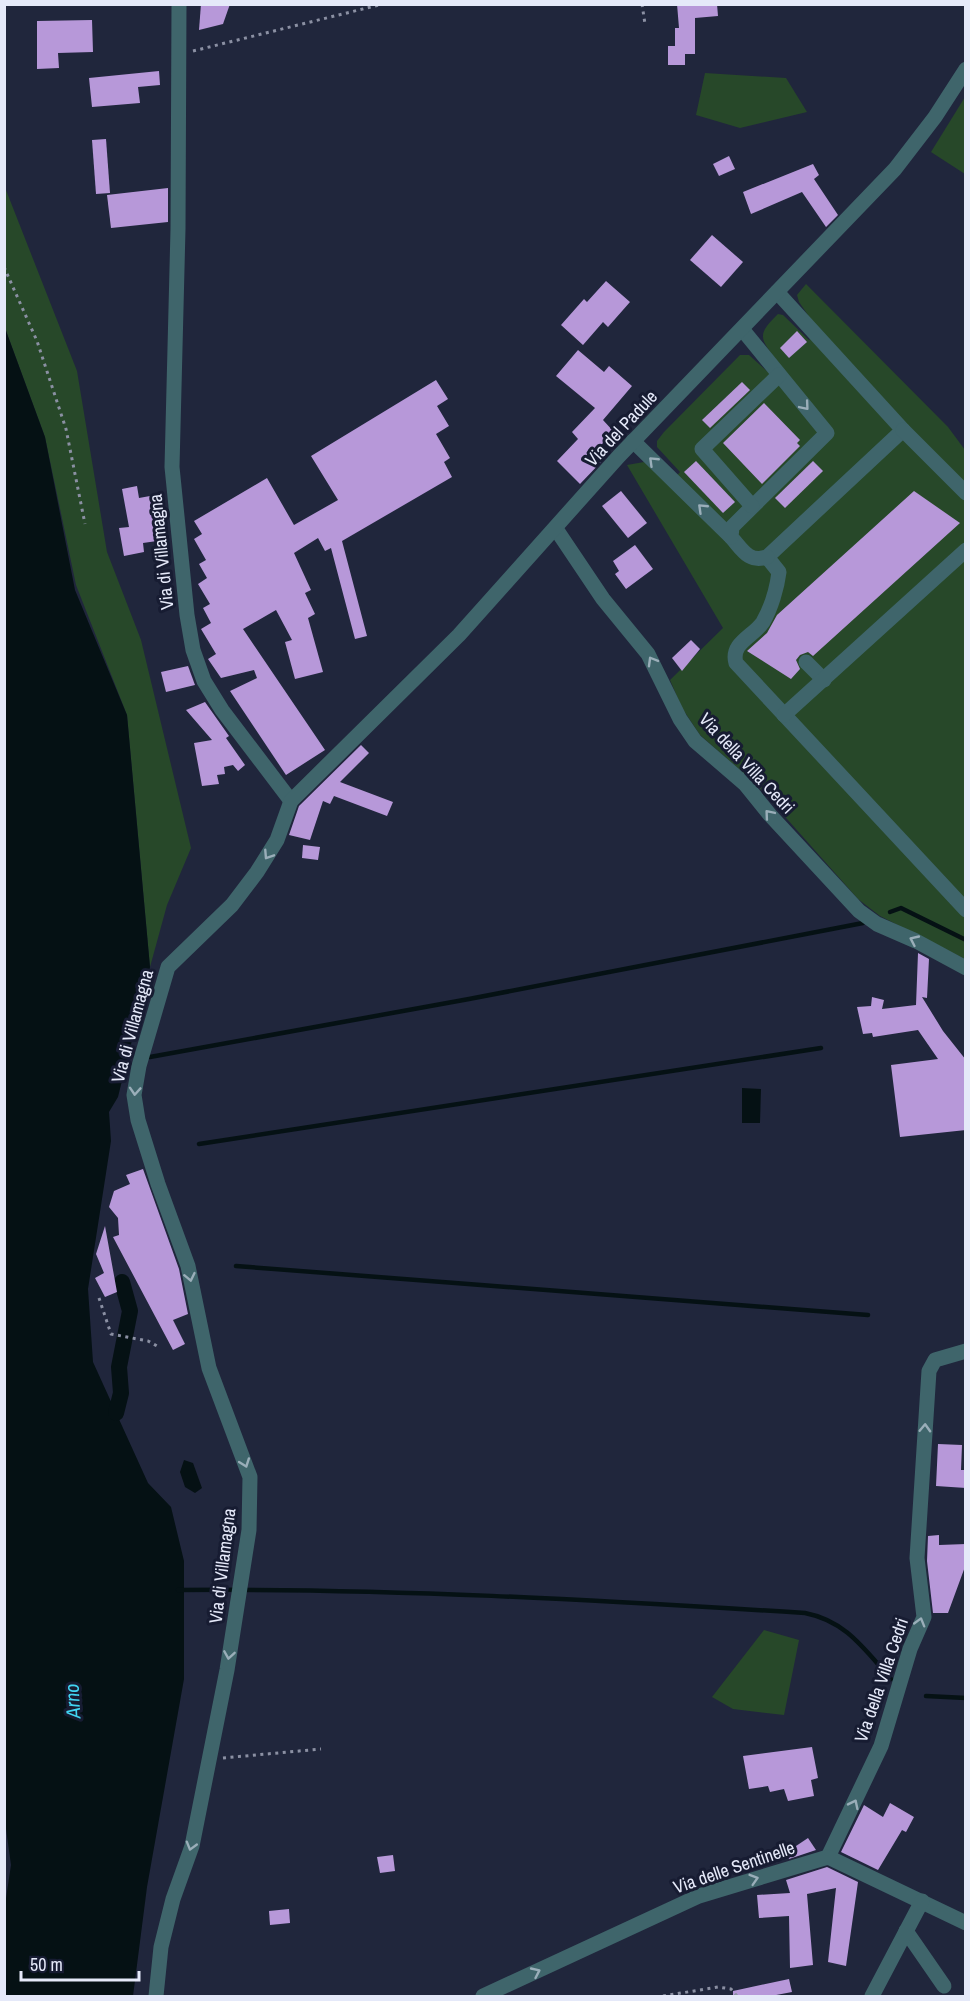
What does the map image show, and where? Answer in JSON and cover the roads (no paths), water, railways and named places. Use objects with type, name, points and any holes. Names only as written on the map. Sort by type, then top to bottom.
[{"type":"street","name":"Via di Villamagna","points":[[156,1996],[160,1947],[173,1899],[192,1846],[240,1589],[249,1530],[250,1477],[209,1368],[188,1266],[158,1184],[138,1120],[134,1095],[156,1003],[168,967],[232,905],[257,872],[277,840],[291,801],[222,710],[204,681],[193,650],[187,615],[172,467],[179,4]]},
{"type":"street","name":"Via del Padule","points":[[291,801],[459,635],[633,441],[895,169],[935,117],[966,69]]},
{"type":"street","points":[[777,292],[903,430],[966,494]]},
{"type":"street","points":[[731,537],[732,527],[827,433],[742,328]]},
{"type":"street","points":[[752,506],[702,449],[779,375]]},
{"type":"street","points":[[633,441],[731,537],[749,558],[759,560],[766,557],[903,430]]},
{"type":"street","name":"Via della Villa Cedri","points":[[556,529],[603,599],[648,654],[666,686],[680,719],[695,741],[745,784],[770,815],[858,911],[877,924],[916,941],[966,968]]},
{"type":"street","points":[[784,716],[966,550]]},
{"type":"street","points":[[766,557],[779,572],[777,585],[762,623],[736,649],[736,663],[966,910]]},
{"type":"street","points":[[806,662],[824,680]]},
{"type":"street","name":"Via della Villa Cedri","points":[[828,1857],[881,1746],[910,1649],[924,1617],[917,1558],[929,1371],[935,1360],[966,1351]]},
{"type":"street","points":[[828,1857],[966,1923]]},
{"type":"street","name":"Via delle Sentinelle","points":[[483,1996],[699,1896],[828,1857]]},
{"type":"street","points":[[872,1996],[922,1901]]},
{"type":"street","points":[[906,1932],[944,1986]]},
{"type":"water","name":"Arno","points":[[5,328],[45,437],[75,590],[127,715],[150,967],[118,1097],[109,1112],[111,1141],[88,1289],[93,1362],[148,1483],[171,1507],[184,1561],[184,1679],[147,1887],[133,1996],[5,1996],[5,1905],[11,1865],[4,1814]]},
{"type":"water","points":[[742,1088],[761,1089],[760,1123],[742,1123]]},
{"type":"water","points":[[184,1460],[193,1463],[202,1488],[195,1493],[185,1487],[180,1472]]},
{"type":"waterway","points":[[890,912],[901,908],[966,940]]},
{"type":"waterway","points":[[150,1057],[469,999],[863,923]]},
{"type":"waterway","points":[[199,1144],[821,1048]]},
{"type":"waterway","points":[[236,1266],[868,1315]]},
{"type":"waterway","points":[[116,1413],[121,1393],[119,1367],[130,1311],[122,1282]]},
{"type":"waterway","points":[[178,1590],[414,1593],[570,1599],[805,1613],[832,1622],[843,1629],[863,1647],[891,1679]]},
{"type":"waterway","points":[[926,1696],[966,1698]]}]
